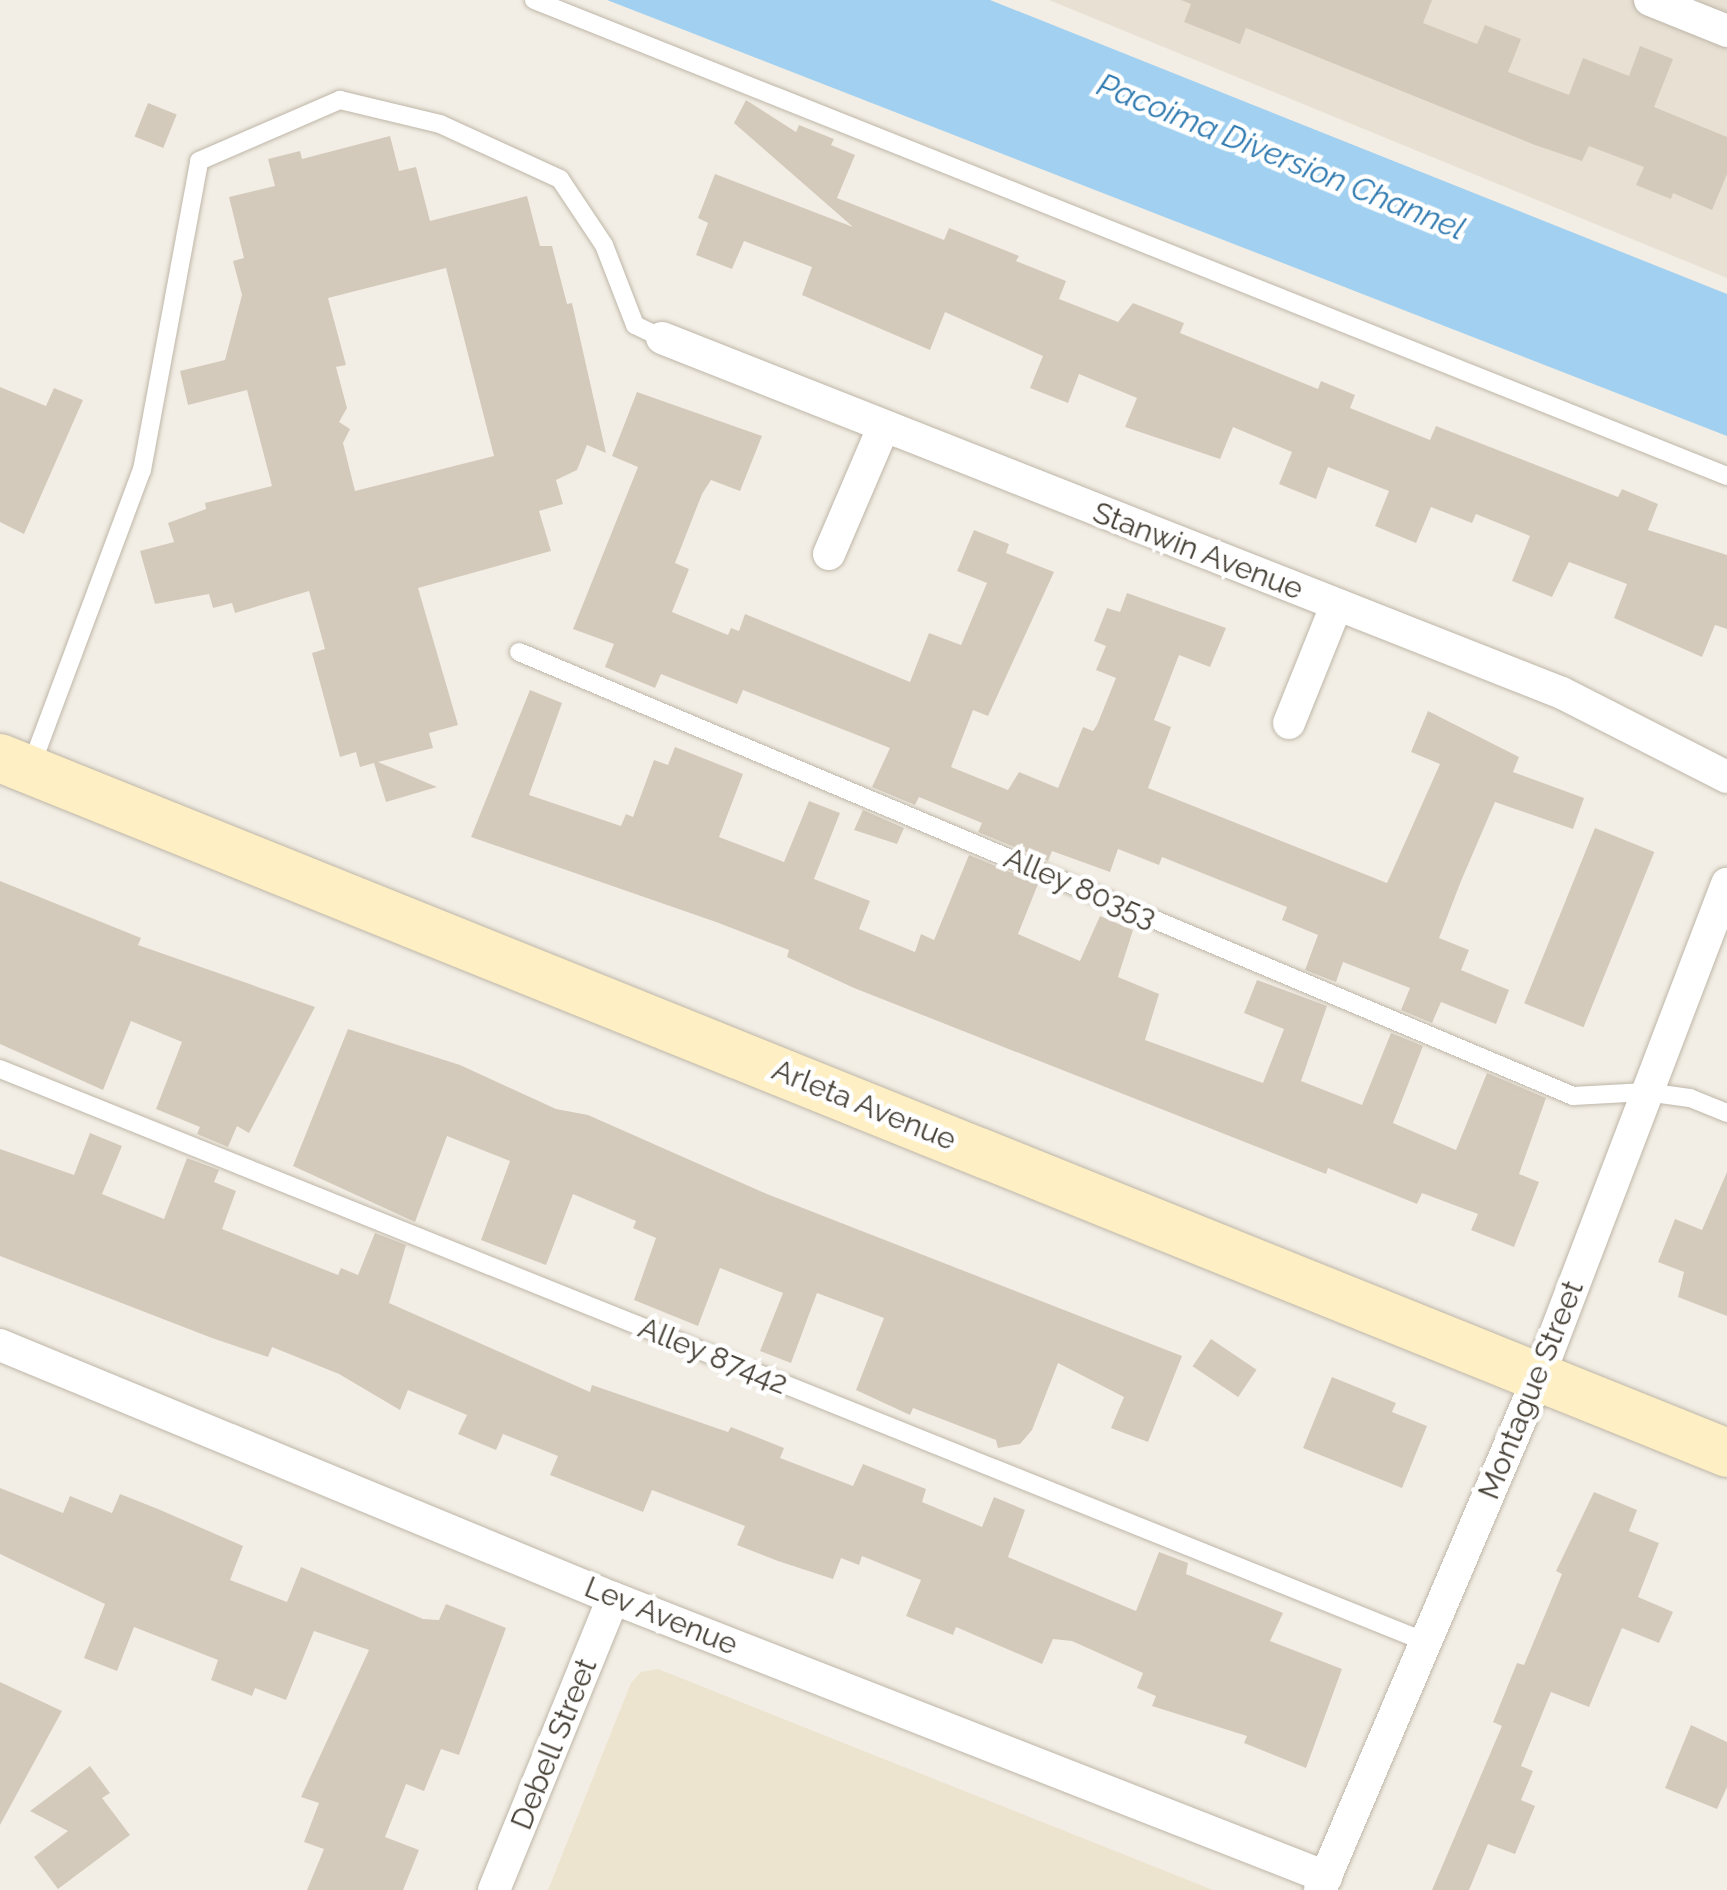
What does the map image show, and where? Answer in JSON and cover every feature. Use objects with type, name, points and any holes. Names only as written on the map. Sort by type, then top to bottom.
[{"type":"main road","name":"Arleta Avenue","points":[[15,764],[1727,1453]]},
{"type":"street","points":[[1650,0],[1727,31]]},
{"type":"street","name":"Stanwin Avenue","points":[[662,338],[1562,693],[1727,777]]},
{"type":"street","points":[[829,554],[882,428]]},
{"type":"street","points":[[1289,723],[1336,606]]},
{"type":"street","name":"Montague Street","points":[[1323,1884],[1540,1376],[1727,884]]},
{"type":"street","name":"Lev Avenue","points":[[0,1345],[1323,1884]]},
{"type":"street","name":"Debell Street","points":[[494,1890],[614,1598]]},
{"type":"lane","points":[[534,0],[1727,476]]},
{"type":"lane","points":[[15,764],[142,470],[199,160],[340,100],[440,124],[560,179],[604,246],[635,325],[662,338]]},
{"type":"lane","name":"Alley 80353","points":[[519,652],[1573,1096],[1646,1092],[1690,1098],[1727,1113]]},
{"type":"lane","name":"Alley 87442","points":[[0,1069],[1426,1642]]},
{"type":"shaded area","points":[[1049,0],[1727,0],[1727,278]]},
{"type":"shaded area","points":[[658,1669],[1213,1890],[548,1890],[631,1683],[641,1672]]},
{"type":"water","name":"Pacoima Diversion Channel","points":[[607,0],[990,0],[1727,294],[1727,436]]},
{"type":"building","points":[[1181,0],[1432,0],[1423,23],[1477,44],[1485,25],[1521,39],[1508,72],[1569,95],[1583,58],[1629,76],[1640,46],[1673,59],[1654,107],[1727,137],[1727,174],[1712,210],[1673,193],[1671,199],[1636,185],[1644,167],[1589,146],[1582,161],[1535,145],[1246,28],[1240,44],[1184,22],[1191,4]]},
{"type":"building","points":[[746,100],[796,132],[799,125],[834,139],[831,145],[855,155],[837,198],[944,240],[949,228],[1019,256],[1016,261],[1066,281],[1059,299],[1118,322],[1133,303],[1184,323],[1180,333],[1318,389],[1321,381],[1355,395],[1350,408],[1430,440],[1436,426],[1618,497],[1622,489],[1658,504],[1648,530],[1727,555],[1727,629],[1715,625],[1702,657],[1614,618],[1627,584],[1569,562],[1552,597],[1512,581],[1530,536],[1476,514],[1472,523],[1431,507],[1416,543],[1375,526],[1389,491],[1328,467],[1316,499],[1279,484],[1292,452],[1233,427],[1220,459],[1125,427],[1137,398],[1079,374],[1068,403],[1030,388],[1043,356],[945,312],[930,350],[802,295],[812,267],[744,241],[732,269],[696,255],[708,223],[698,218],[715,174],[853,227],[734,123]]},
{"type":"building","points":[[148,103],[177,115],[163,148],[135,136]]},
{"type":"building","points":[[390,136],[399,171],[416,167],[430,221],[527,196],[540,246],[552,246],[567,304],[572,303],[606,453],[587,445],[577,470],[556,480],[563,504],[539,511],[551,551],[418,588],[458,725],[429,733],[433,748],[378,762],[437,787],[386,802],[374,763],[360,767],[356,752],[340,757],[312,653],[325,649],[309,591],[235,613],[232,603],[213,608],[209,594],[155,604],[140,551],[174,542],[168,523],[206,509],[205,503],[272,486],[247,390],[188,405],[180,371],[225,360],[242,295],[233,261],[244,258],[229,197],[275,186],[268,159],[300,151],[302,159]],"holes":[[[446,268],[494,456],[355,491],[343,443],[350,429],[339,422],[347,408],[336,367],[346,365],[328,298]]]},
{"type":"building","points":[[0,387],[46,406],[54,388],[83,400],[24,534],[0,522]]},
{"type":"building","points":[[637,392],[762,436],[740,491],[711,480],[702,494],[675,563],[689,569],[672,612],[728,635],[731,628],[739,631],[745,614],[910,682],[929,633],[961,645],[987,583],[957,571],[974,530],[1009,544],[1006,553],[1054,572],[988,716],[973,710],[951,767],[1008,790],[1019,772],[1058,788],[1083,727],[1093,731],[1116,678],[1096,670],[1106,646],[1094,641],[1107,608],[1120,612],[1127,593],[1226,628],[1210,667],[1179,655],[1154,720],[1171,727],[1148,788],[1387,883],[1440,764],[1411,752],[1428,711],[1519,757],[1513,772],[1584,798],[1573,829],[1495,802],[1461,881],[1439,938],[1469,950],[1461,970],[1509,990],[1496,1024],[1441,1002],[1432,1023],[1401,1010],[1410,988],[1343,962],[1336,982],[1305,970],[1318,935],[1282,920],[1287,907],[1162,857],[1159,865],[1118,849],[1110,872],[1052,851],[1048,861],[978,832],[982,823],[919,797],[915,805],[872,787],[890,748],[743,690],[737,704],[661,674],[655,688],[605,667],[614,644],[573,629],[638,467],[612,456]]},
{"type":"building","points":[[530,690],[562,703],[529,795],[621,826],[626,814],[633,817],[654,760],[668,765],[675,747],[743,774],[719,837],[784,862],[809,801],[840,813],[814,879],[870,901],[859,929],[915,952],[921,934],[934,940],[969,855],[1038,884],[1018,934],[1080,961],[1100,916],[1133,930],[1118,977],[1159,994],[1145,1040],[1263,1083],[1284,1029],[1244,1013],[1257,980],[1327,1006],[1301,1081],[1362,1105],[1391,1033],[1423,1046],[1393,1123],[1456,1150],[1487,1073],[1546,1098],[1519,1174],[1539,1182],[1514,1247],[1471,1230],[1478,1214],[1422,1193],[1417,1204],[1328,1168],[1326,1174],[854,988],[787,957],[789,950],[471,837]]},
{"type":"building","points":[[863,810],[904,828],[897,844],[854,830]]},
{"type":"building","points":[[1595,828],[1654,852],[1584,1027],[1524,1003]]},
{"type":"building","points":[[0,881],[141,938],[138,945],[315,1007],[249,1133],[237,1126],[228,1147],[197,1134],[200,1127],[156,1109],[182,1042],[131,1021],[103,1090],[0,1044]]},
{"type":"building","points":[[348,1029],[460,1065],[556,1109],[588,1115],[767,1194],[1182,1356],[1148,1442],[1111,1428],[1124,1397],[1058,1363],[1032,1430],[1020,1444],[998,1448],[996,1440],[913,1408],[910,1415],[856,1390],[884,1318],[817,1293],[791,1363],[760,1351],[783,1293],[720,1268],[698,1326],[634,1300],[656,1238],[633,1228],[636,1221],[573,1194],[546,1265],[481,1240],[510,1161],[447,1136],[415,1222],[293,1166]]},
{"type":"building","points":[[90,1133],[122,1146],[102,1194],[164,1219],[187,1158],[219,1170],[214,1182],[236,1191],[222,1229],[338,1275],[341,1268],[358,1275],[375,1233],[406,1245],[389,1303],[590,1392],[592,1385],[728,1432],[731,1427],[784,1448],[780,1458],[853,1486],[863,1464],[926,1489],[922,1502],[982,1527],[994,1497],[1025,1510],[1008,1557],[1136,1611],[1159,1552],[1188,1563],[1186,1574],[1283,1613],[1270,1641],[1342,1669],[1306,1768],[1244,1743],[1247,1736],[1152,1706],[1156,1696],[1137,1688],[1143,1673],[1072,1641],[1053,1639],[1042,1664],[956,1627],[953,1635],[906,1616],[921,1580],[862,1556],[859,1565],[841,1558],[833,1579],[778,1561],[737,1545],[745,1526],[652,1490],[643,1512],[550,1475],[558,1456],[503,1434],[496,1450],[458,1434],[467,1415],[408,1390],[400,1410],[339,1374],[272,1347],[268,1357],[0,1256],[0,1149],[74,1175]]},
{"type":"building","points":[[1727,1172],[1727,1316],[1678,1297],[1684,1272],[1658,1262],[1675,1219],[1702,1230]]},
{"type":"building","points":[[1211,1339],[1257,1370],[1238,1397],[1193,1366]]},
{"type":"building","points":[[1332,1377],[1396,1403],[1392,1412],[1427,1426],[1402,1488],[1303,1448]]},
{"type":"building","points":[[0,1488],[63,1513],[70,1496],[112,1513],[120,1494],[158,1509],[243,1546],[230,1580],[287,1602],[301,1567],[423,1619],[439,1620],[446,1604],[506,1628],[459,1755],[441,1749],[424,1791],[406,1784],[385,1837],[419,1850],[403,1890],[307,1890],[324,1849],[304,1842],[319,1803],[301,1797],[369,1650],[314,1631],[286,1700],[255,1688],[252,1696],[211,1680],[218,1660],[134,1627],[117,1671],[84,1658],[105,1604],[0,1554]]},
{"type":"building","points":[[1594,1492],[1637,1510],[1629,1531],[1659,1543],[1638,1597],[1673,1612],[1659,1643],[1622,1628],[1589,1707],[1551,1692],[1521,1766],[1533,1771],[1521,1800],[1535,1806],[1515,1854],[1488,1844],[1469,1890],[1432,1890],[1502,1726],[1493,1722],[1517,1663],[1524,1665],[1562,1574],[1556,1571]]},
{"type":"building","points":[[0,1682],[62,1711],[0,1825]]},
{"type":"building","points":[[1691,1725],[1727,1742],[1727,1787],[1717,1809],[1665,1788]]},
{"type":"building","points":[[90,1766],[110,1793],[102,1798],[130,1835],[58,1889],[34,1857],[68,1831],[30,1811]]}]
